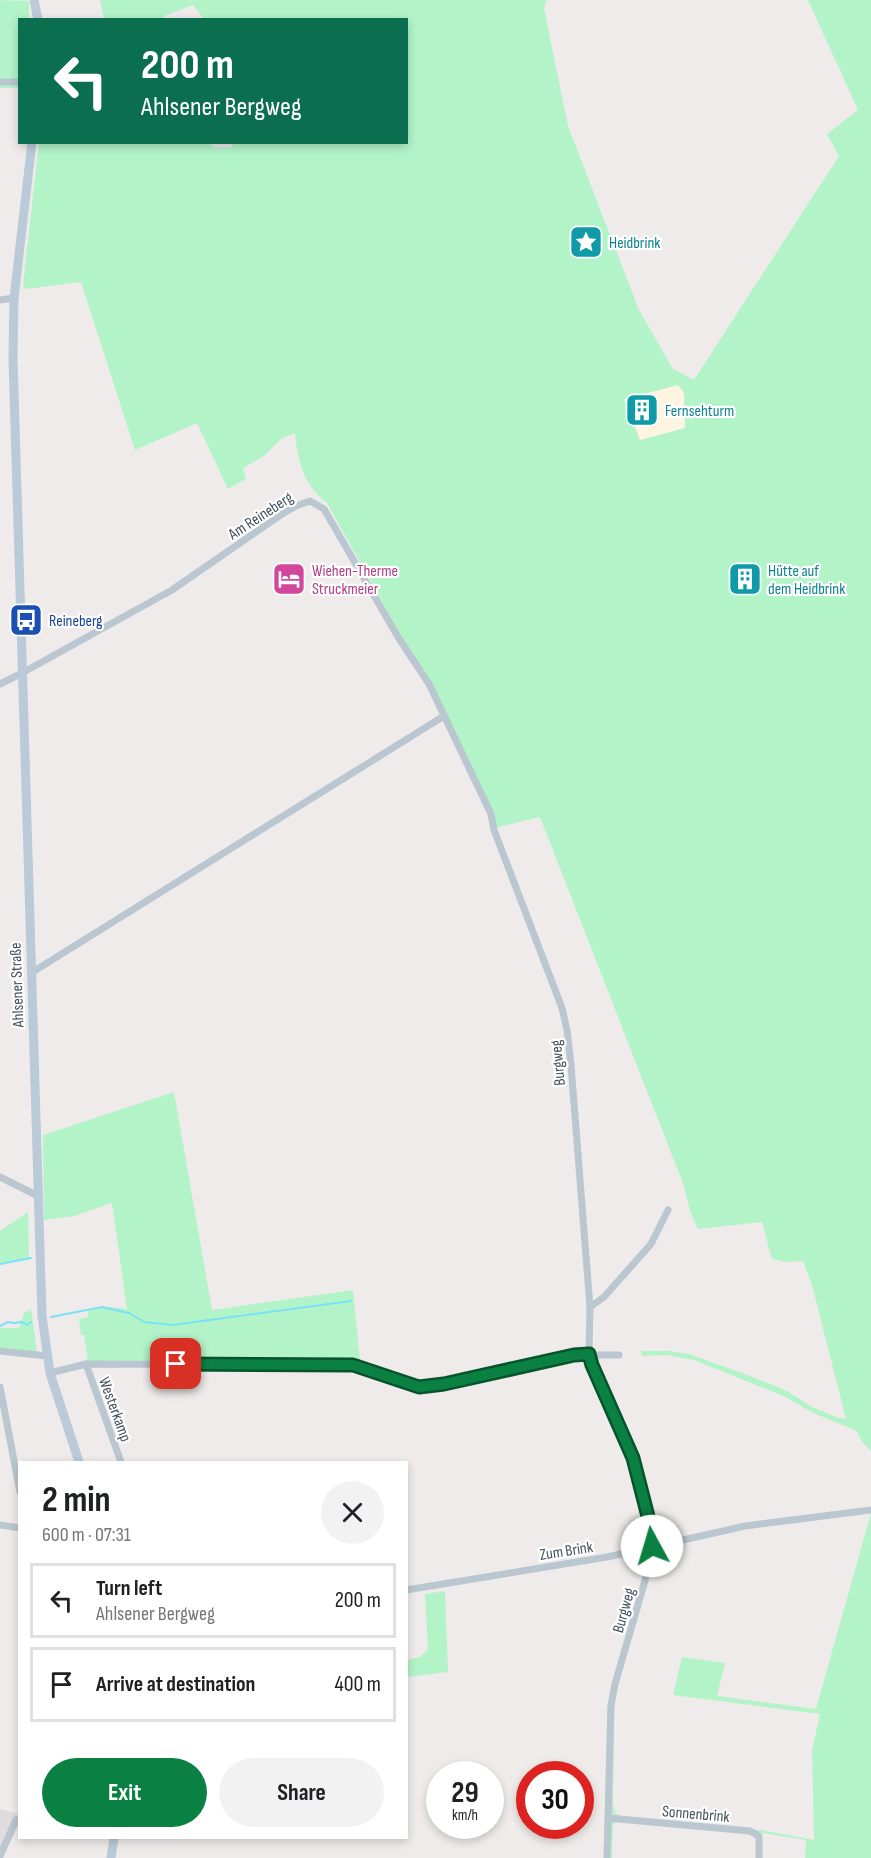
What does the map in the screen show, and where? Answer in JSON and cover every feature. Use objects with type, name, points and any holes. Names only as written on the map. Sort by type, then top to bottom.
[{"type":"main road","points":[[34,0],[38,18]]},
{"type":"main road","name":"Ahlsener Straße","points":[[32,144],[14,298],[13,359],[42,1316],[50,1373],[79,1461]]},
{"type":"main road","points":[[111,1858],[114,1839]]},
{"type":"street","points":[[0,82],[18,82]]},
{"type":"street","points":[[0,300],[14,298]]},
{"type":"street","name":"Am Reineberg","points":[[22,674],[172,590],[282,514],[310,501],[324,509],[398,637],[429,684],[491,814],[494,830]]},
{"type":"street","points":[[0,684],[22,674]]},
{"type":"street","points":[[31,973],[444,717]]},
{"type":"street","name":"Burgweg","points":[[494,830],[562,1008],[567,1030],[590,1308],[589,1354],[633,1458],[651,1528],[651,1560],[612,1698],[607,1858]]},
{"type":"street","points":[[0,1177],[38,1196]]},
{"type":"street","points":[[590,1308],[604,1297],[651,1244],[668,1210]]},
{"type":"street","points":[[0,1351],[47,1356]]},
{"type":"street","points":[[50,1373],[86,1364],[353,1365],[419,1387],[444,1384],[574,1355],[618,1355]]},
{"type":"street","name":"Westerkamp","points":[[86,1364],[122,1461]]},
{"type":"street","points":[[0,1387],[18,1482]]},
{"type":"street","name":"Zum Brink","points":[[408,1590],[607,1557],[745,1526],[871,1510]]},
{"type":"street","points":[[0,1525],[18,1528]]},
{"type":"street","name":"Sonnenbrink","points":[[608,1818],[750,1831],[759,1836],[759,1858]]},
{"type":"street","points":[[0,1856],[16,1820]]},
{"type":"shaded area","points":[[678,385],[684,392],[685,428],[640,441],[623,399]]},
{"type":"shaded area","points":[[0,1809],[18,1814],[18,1825],[3,1858],[0,1858]]},
{"type":"green space","points":[[0,0],[29,1],[29,18],[18,18],[18,88],[0,88]]},
{"type":"green space","points":[[100,0],[547,0],[544,8],[568,126],[639,310],[673,369],[694,380],[839,156],[827,134],[858,110],[808,0],[871,0],[871,1451],[862,1442],[857,1431],[811,1412],[786,1397],[694,1360],[667,1355],[642,1356],[641,1351],[689,1354],[787,1391],[812,1407],[846,1419],[812,1285],[803,1261],[785,1262],[772,1259],[762,1222],[698,1229],[690,1211],[684,1186],[540,817],[495,828],[431,683],[400,634],[327,503],[307,480],[300,463],[295,433],[282,438],[264,456],[243,468],[246,479],[228,489],[197,423],[135,450],[81,282],[26,289],[23,285],[39,144],[209,144],[214,147],[232,147],[233,144],[408,144],[408,18],[203,18],[193,5],[164,16],[164,18],[104,18]],"holes":[[[678,385],[684,393],[685,428],[640,440],[624,399]]]},
{"type":"green space","points":[[174,1092],[212,1310],[353,1290],[360,1360],[358,1362],[88,1362],[79,1319],[88,1317],[88,1310],[109,1307],[127,1309],[112,1203],[74,1216],[44,1220],[43,1135]]},
{"type":"green space","points":[[28,1212],[29,1258],[0,1263],[0,1231]]},
{"type":"green space","points":[[31,1309],[37,1352],[0,1349],[0,1328],[19,1328],[24,1313]]},
{"type":"green space","points":[[871,1513],[871,1858],[805,1858],[806,1840],[762,1833],[756,1837],[748,1834],[617,1822],[613,1825],[612,1858],[604,1858],[607,1711],[618,1663],[609,1736],[614,1735],[613,1804],[616,1814],[760,1830],[814,1840],[812,1751],[820,1714],[673,1695],[682,1657],[725,1663],[717,1696],[816,1709]]},
{"type":"green space","points":[[445,1591],[448,1672],[408,1677],[408,1660],[420,1657],[428,1649],[425,1594]]},
{"type":"waterway","points":[[0,1264],[31,1258]]},
{"type":"waterway","points":[[51,1317],[102,1307],[129,1313],[144,1322],[172,1325],[351,1301]]},
{"type":"waterway","points":[[0,1326],[8,1322],[22,1322],[27,1325],[31,1322]]},
{"type":"place","name":"Heidbrink","points":[[586,242]]},
{"type":"place","name":"Fernsehturm","points":[[642,410]]},
{"type":"place","name":"Wiehen-Therme Struckmeier","points":[[289,579]]},
{"type":"place","name":"Hütte auf dem Heidbrink","points":[[745,579]]},
{"type":"place","name":"Reineberg","points":[[26,620]]},
{"type":"route","points":[[176,1364],[353,1365],[419,1387],[444,1384],[574,1355],[589,1354],[633,1458],[651,1528],[652,1546]]}]
